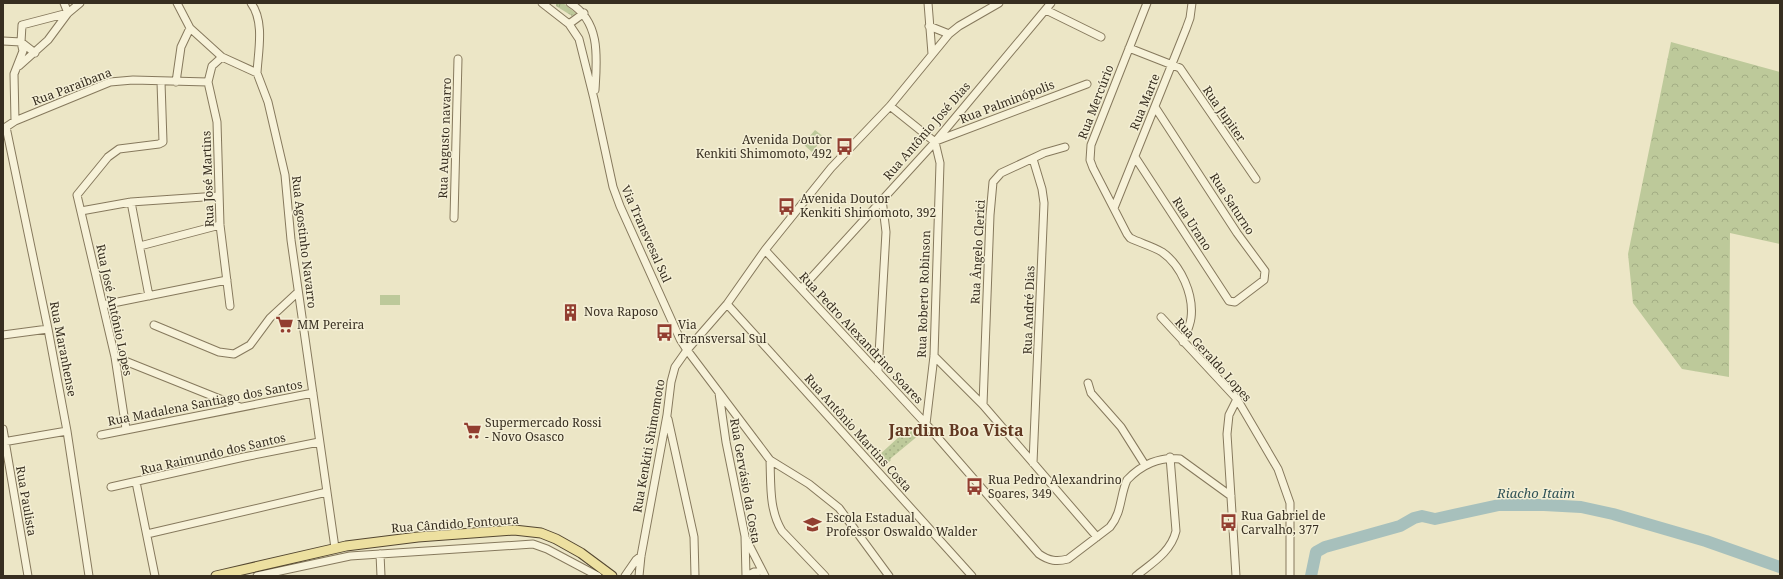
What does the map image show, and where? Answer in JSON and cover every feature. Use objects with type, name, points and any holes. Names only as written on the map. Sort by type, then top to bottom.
[{"type":"main road","name":"Rua Cândido Fontoura","points":[[216,576],[335,548],[418,537],[514,530],[541,533],[556,539],[581,553],[612,576]]},
{"type":"street","points":[[64,3],[68,13]]},
{"type":"street","points":[[15,69],[48,40],[68,13],[80,3]]},
{"type":"street","points":[[177,3],[190,28],[222,57],[257,73],[259,29],[256,12],[251,3]]},
{"type":"street","name":"Via Transvesal Sul","points":[[544,3],[569,24],[579,39],[613,187],[620,206],[686,350],[770,460]]},
{"type":"street","name":"Via Transvesal Sul","points":[[570,3],[584,13],[591,26],[594,36],[596,75],[594,99]]},
{"type":"street","points":[[928,3],[932,54]]},
{"type":"street","name":"Rua Kenkiti Shimomoto","points":[[638,576],[673,374],[686,350],[727,304],[765,250],[831,168],[890,106],[950,34],[959,26],[999,3]]},
{"type":"street","name":"Rua Antônio José Dias","points":[[800,289],[935,142],[1051,3]]},
{"type":"street","name":"Rua Mercúrio","points":[[1147,3],[1091,145],[1090,152],[1093,168],[1127,234],[1130,238],[1160,252],[1168,258],[1188,289],[1191,309],[1189,326],[1183,342]]},
{"type":"street","name":"Rua Marte","points":[[1114,208],[1190,18],[1192,3]]},
{"type":"street","points":[[1046,10],[1101,37]]},
{"type":"street","points":[[15,121],[14,74],[15,69],[23,55],[23,47],[21,42],[23,24],[68,13]]},
{"type":"street","points":[[569,24],[584,13]]},
{"type":"street","points":[[929,26],[950,34]]},
{"type":"street","points":[[176,82],[181,47],[190,28]]},
{"type":"street","points":[[3,41],[21,42],[35,53]]},
{"type":"street","points":[[1129,48],[1172,64]]},
{"type":"street","points":[[208,82],[212,66],[222,57]]},
{"type":"street","name":"Rua Augusto navarro","points":[[454,218],[458,59]]},
{"type":"street","name":"Rua Jupiter","points":[[1172,64],[1180,68],[1256,179]]},
{"type":"street","name":"Rua Agostinho Navarro","points":[[257,73],[268,102],[285,175],[298,292],[335,548]]},
{"type":"street","name":"Rua Paraibana","points":[[5,128],[15,121],[110,82],[133,80],[161,82],[208,82]]},
{"type":"street","name":"Rua José Antônio Lopes","points":[[126,429],[115,357],[77,195],[108,157],[119,149],[159,144],[163,142],[161,82]]},
{"type":"street","name":"Rua José Martins","points":[[208,82],[217,122],[220,225],[230,306]]},
{"type":"street","name":"Rua Palminópolis","points":[[935,142],[1087,84]]},
{"type":"street","points":[[890,106],[935,142]]},
{"type":"street","name":"Rua Saturno","points":[[1155,107],[1237,233],[1265,271],[1264,280],[1235,302],[1231,302]]},
{"type":"street","name":"Rua Maranhense","points":[[5,128],[48,329],[67,431],[89,576]]},
{"type":"street","name":"Rua Roberto Robinson","points":[[926,424],[934,356],[940,163],[935,142]]},
{"type":"street","name":"Rua Ângelo Clerici","points":[[983,405],[990,221],[993,182],[1001,173],[1052,150],[1065,147]]},
{"type":"street","name":"Rua Urano","points":[[1135,157],[1231,302]]},
{"type":"street","name":"Rua André Dias","points":[[1032,159],[1042,189],[1044,203],[1033,463]]},
{"type":"street","points":[[81,211],[131,202],[218,196]]},
{"type":"street","points":[[878,372],[886,232],[882,199]]},
{"type":"street","points":[[131,202],[149,296]]},
{"type":"street","points":[[140,246],[220,225]]},
{"type":"street","name":"Rua Pedro Alexandrino Soares","points":[[765,250],[926,424],[1044,558],[1060,561],[1068,559],[1097,537],[1116,520],[1127,480],[1155,460],[1170,457]]},
{"type":"street","points":[[103,305],[227,280]]},
{"type":"street","points":[[154,325],[219,352],[234,354],[250,345],[270,318],[298,292]]},
{"type":"street","name":"Rua Antônio Martins Costa","points":[[727,304],[972,576]]},
{"type":"street","name":"Rua Geraldo Lopes","points":[[1160,317],[1237,399],[1270,453],[1285,484],[1290,503],[1290,576]]},
{"type":"street","points":[[3,336],[48,329]]},
{"type":"street","points":[[934,356],[983,405],[1097,537]]},
{"type":"street","points":[[115,357],[240,407]]},
{"type":"street","points":[[1088,383],[1091,393],[1121,427],[1145,466]]},
{"type":"street","name":"Rua Gervásio da Costa","points":[[718,391],[726,442],[745,536],[747,576]]},
{"type":"street","name":"Rua Madalena Santiago dos Santos","points":[[101,435],[312,393]]},
{"type":"street","points":[[1236,576],[1228,421],[1232,408],[1237,399]]},
{"type":"street","points":[[667,415],[694,537],[695,576]]},
{"type":"street","name":"Rua Paulista","points":[[3,429],[28,576]]},
{"type":"street","points":[[4,442],[67,431]]},
{"type":"street","name":"Rua Raimundo dos Santos","points":[[111,487],[244,456],[319,442]]},
{"type":"street","points":[[1136,576],[1166,552],[1174,539],[1176,531],[1170,457],[1185,462],[1231,496]]},
{"type":"street","points":[[770,460],[772,507],[777,523],[782,532],[826,576]]},
{"type":"street","points":[[770,460],[809,484],[839,508],[889,576]]},
{"type":"street","points":[[136,482],[155,576]]},
{"type":"street","points":[[147,534],[327,492]]},
{"type":"street","points":[[745,536],[764,573]]},
{"type":"street","points":[[257,576],[350,556],[533,544],[547,549],[598,576]]},
{"type":"street","points":[[380,554],[382,576]]},
{"type":"street","name":"Rua Kenkiti Shimomoto","points":[[625,576],[636,560],[641,556]]},
{"type":"street","points":[[747,576],[754,572],[764,573]]},
{"type":"green space","points":[[556,3],[563,3],[576,13],[572,16],[556,6]]},
{"type":"green space","points":[[1671,42],[1780,72],[1780,244],[1730,233],[1729,377],[1682,369],[1633,303],[1628,254]]},
{"type":"green space","points":[[815,130],[824,137],[812,152],[803,144]]},
{"type":"green space","points":[[380,295],[400,295],[400,305],[380,305]]},
{"type":"green space","points":[[911,426],[919,435],[890,459],[891,460],[886,465],[878,456]]},
{"type":"waterway","name":"Riacho Itaim","points":[[1311,576],[1316,552],[1325,547],[1400,526],[1414,518],[1422,516],[1435,519],[1499,505],[1581,507],[1613,514],[1706,541],[1780,567]]},
{"type":"place","name":"Avenida Doutor Kenkiti Shimomoto, 492","points":[[845,147]]},
{"type":"place","name":"Avenida Doutor Kenkiti Shimomoto, 392","points":[[787,206]]},
{"type":"place","name":"Nova Raposo","points":[[571,312]]},
{"type":"place","name":"MM Pereira","points":[[284,325]]},
{"type":"place","name":"Via Transversal Sul","points":[[665,332]]},
{"type":"place","name":"Supermercado Rossi - Novo Osasco","points":[[472,430]]},
{"type":"place","name":"Rua Pedro Alexandrino Soares, 349","points":[[975,487]]},
{"type":"place","name":"Rua Gabriel de Carvalho, 377","points":[[1228,523]]},
{"type":"place","name":"Escola Estadual Professor Oswaldo Walder","points":[[813,525]]},
{"type":"district","name":"Jardim Boa Vista","points":[[956,430]]}]
